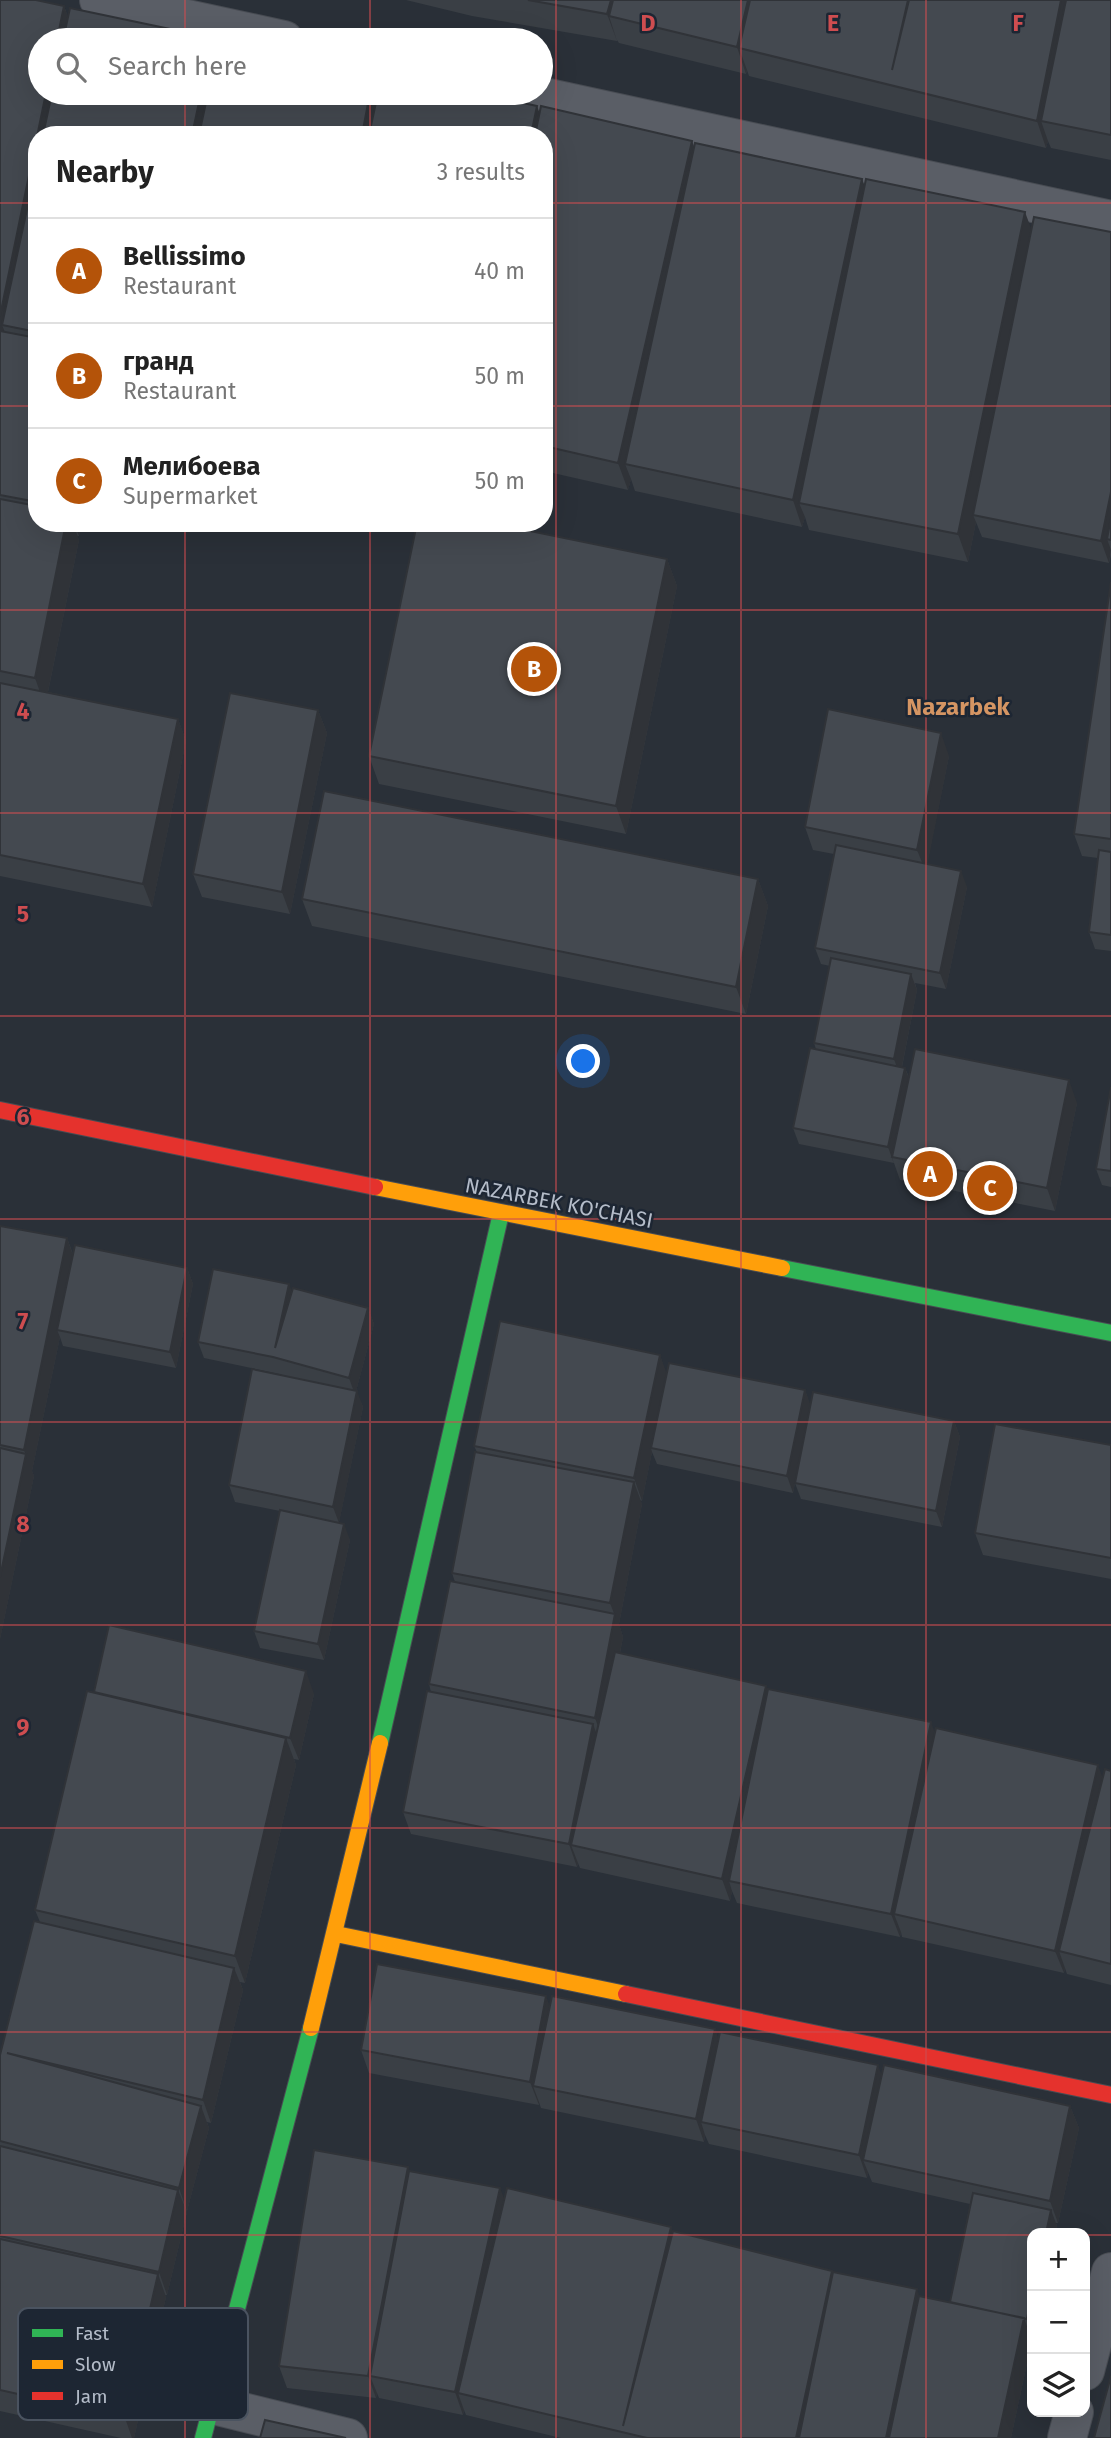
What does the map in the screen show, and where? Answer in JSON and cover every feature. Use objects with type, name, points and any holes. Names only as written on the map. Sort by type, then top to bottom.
[{"type":"street","points":[[99,0],[228,28]]},
{"type":"street","points":[[553,99],[1111,220]]},
{"type":"street","name":"NAZARBEK KO'CHASI","points":[[0,1110],[501,1213],[1111,1333]]},
{"type":"street","points":[[236,2308],[336,1934],[501,1213]]},
{"type":"street","points":[[336,1934],[1111,2095]]},
{"type":"street","points":[[1089,2354],[1111,2272]]},
{"type":"street","points":[[1067,2438],[1073,2417]]},
{"type":"street","points":[[206,2421],[348,2438]]},
{"type":"building","points":[[0,0],[36,0],[64,6],[59,28],[28,28],[28,105],[44,105],[39,126],[28,126],[28,180],[0,316]]},
{"type":"building","points":[[528,0],[611,0],[607,14]]},
{"type":"building","points":[[613,0],[748,0],[737,47],[609,16]]},
{"type":"building","points":[[750,0],[908,0],[892,70],[909,0],[1061,0],[1037,121],[739,48]]},
{"type":"building","points":[[1066,0],[1111,0],[1111,135],[1041,121]]},
{"type":"building","points":[[70,8],[165,28],[66,28]]},
{"type":"building","points":[[49,105],[198,105],[194,126],[45,126]]},
{"type":"building","points":[[205,105],[368,105],[364,126],[201,126]]},
{"type":"building","points":[[375,105],[537,106],[533,126],[371,126]]},
{"type":"building","points":[[541,106],[692,141],[618,463],[553,448],[553,126],[537,126]]},
{"type":"building","points":[[695,143],[862,179],[793,500],[625,464]]},
{"type":"building","points":[[866,179],[1025,212],[958,534],[799,503]]},
{"type":"building","points":[[28,205],[28,330],[2,325]]},
{"type":"building","points":[[1034,217],[1111,232],[1111,492],[1101,541],[973,515]]},
{"type":"building","points":[[0,331],[28,336],[28,500],[0,495]]},
{"type":"building","points":[[0,499],[28,504],[28,532],[64,532],[35,678],[0,671]]},
{"type":"building","points":[[1111,518],[1111,540],[1107,539]]},
{"type":"building","points":[[415,532],[535,532],[667,559],[616,806],[369,756]]},
{"type":"building","points":[[1111,582],[1111,839],[1074,834]]},
{"type":"building","points":[[0,683],[178,719],[143,884],[0,855]]},
{"type":"building","points":[[230,693],[318,710],[282,892],[193,874]]},
{"type":"building","points":[[828,709],[941,733],[917,850],[805,827]]},
{"type":"building","points":[[324,791],[758,879],[736,987],[302,899]]},
{"type":"building","points":[[836,845],[961,871],[940,973],[815,948]]},
{"type":"building","points":[[1099,850],[1111,852],[1111,935],[1089,932]]},
{"type":"building","points":[[831,958],[911,974],[894,1059],[814,1043]]},
{"type":"building","points":[[810,1048],[905,1068],[888,1147],[793,1128]]},
{"type":"building","points":[[915,1049],[1069,1080],[1047,1188],[892,1157]]},
{"type":"building","points":[[1111,1087],[1111,1171],[1096,1169]]},
{"type":"building","points":[[0,1226],[67,1238],[24,1450],[0,1445]]},
{"type":"building","points":[[75,1245],[187,1268],[170,1352],[57,1330]]},
{"type":"building","points":[[213,1269],[289,1284],[275,1348],[293,1288],[368,1308],[349,1378],[273,1357],[198,1342]]},
{"type":"building","points":[[500,1321],[660,1355],[634,1478],[474,1446]]},
{"type":"building","points":[[669,1363],[805,1390],[787,1476],[651,1448]]},
{"type":"building","points":[[252,1369],[357,1391],[333,1507],[229,1485]]},
{"type":"building","points":[[813,1392],[954,1421],[936,1511],[795,1483]]},
{"type":"building","points":[[995,1424],[1111,1445],[1111,1558],[975,1533]]},
{"type":"building","points":[[0,1448],[26,1454],[0,1577]]},
{"type":"building","points":[[475,1452],[634,1482],[610,1603],[452,1573]]},
{"type":"building","points":[[280,1510],[344,1524],[318,1644],[254,1631]]},
{"type":"building","points":[[450,1581],[615,1614],[595,1718],[429,1684]]},
{"type":"building","points":[[109,1625],[306,1671],[290,1738],[94,1692]]},
{"type":"building","points":[[615,1652],[766,1686],[722,1879],[571,1845]]},
{"type":"building","points":[[768,1689],[931,1722],[891,1914],[729,1881]]},
{"type":"building","points":[[87,1691],[286,1738],[235,1956],[35,1910]]},
{"type":"building","points":[[427,1691],[593,1724],[569,1844],[403,1812]]},
{"type":"building","points":[[936,1728],[1098,1765],[1055,1951],[894,1914]]},
{"type":"building","points":[[1105,1769],[1111,1771],[1111,1964],[1059,1951]]},
{"type":"building","points":[[34,1921],[234,1968],[203,2100],[7,2053],[201,2106],[179,2188],[0,2141],[0,2055]]},
{"type":"building","points":[[377,1964],[546,1996],[530,2082],[361,2050]]},
{"type":"building","points":[[552,1996],[715,2029],[696,2119],[533,2086]]},
{"type":"building","points":[[720,2032],[878,2065],[859,2155],[701,2122]]},
{"type":"building","points":[[884,2065],[1070,2106],[1050,2201],[863,2160]]},
{"type":"building","points":[[0,2146],[178,2190],[159,2272],[0,2236]]},
{"type":"building","points":[[314,2150],[408,2167],[368,2376],[279,2366]]},
{"type":"building","points":[[409,2171],[500,2188],[455,2392],[370,2376]]},
{"type":"building","points":[[507,2188],[671,2227],[623,2426],[673,2231],[832,2271],[796,2438],[647,2438],[458,2393]]},
{"type":"building","points":[[973,2193],[1051,2210],[1047,2228],[1027,2228],[1027,2319],[950,2302]]},
{"type":"building","points":[[0,2239],[158,2274],[150,2308],[18,2308],[18,2394],[0,2390]]},
{"type":"building","points":[[833,2272],[917,2289],[886,2438],[799,2438]]},
{"type":"building","points":[[919,2296],[1024,2318],[998,2438],[889,2438]]},
{"type":"building","points":[[1111,2376],[1111,2438],[1094,2438]]},
{"type":"building","points":[[265,2420],[346,2438],[260,2438]]},
{"type":"traffic: fast","points":[[380,1743],[501,1213]]},
{"type":"traffic: fast","points":[[782,1268],[1111,1333]]},
{"type":"traffic: fast","points":[[237,2308],[311,2028]]},
{"type":"traffic: fast","points":[[203,2438],[208,2420]]},
{"type":"traffic: slow","points":[[375,1187],[782,1268]]},
{"type":"traffic: slow","points":[[311,2028],[380,1743]]},
{"type":"traffic: slow","points":[[336,1934],[626,1994]]},
{"type":"traffic: jam","points":[[0,1110],[375,1187]]},
{"type":"traffic: jam","points":[[626,1994],[1111,2095]]},
{"type":"place","name":"гранд","points":[[534,669]]},
{"type":"place","name":"Bellissimo","points":[[930,1174]]},
{"type":"place","name":"Мелибоева","points":[[990,1188]]},
{"type":"district","name":"Nazarbek","points":[[958,707]]}]
